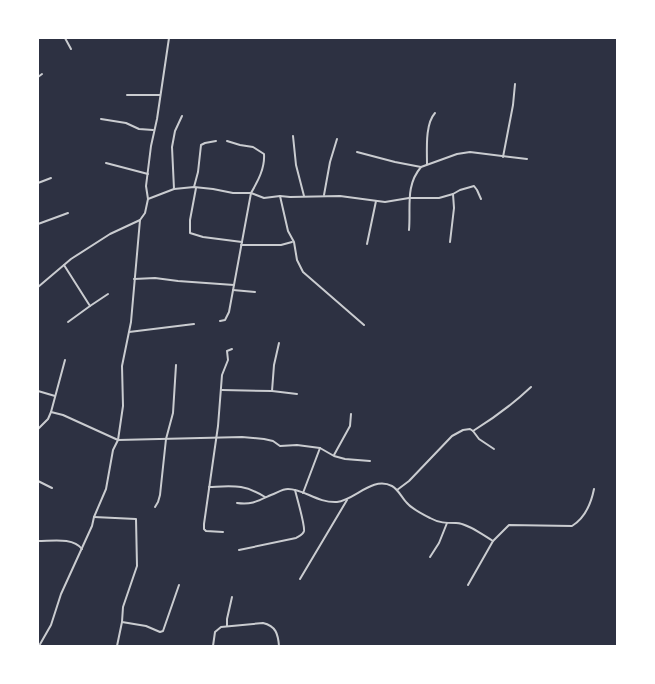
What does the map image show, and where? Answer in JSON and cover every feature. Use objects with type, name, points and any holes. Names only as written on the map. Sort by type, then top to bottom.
[{"type":"street","points":[[65,38],[71,49]]},
{"type":"street","points":[[38,287],[64,264],[110,234],[140,220],[145,213],[153,130],[157,119],[170,38]]},
{"type":"street","points":[[194,38],[215,38]]},
{"type":"street","points":[[38,76],[42,74]]},
{"type":"street","points":[[503,157],[515,84]]},
{"type":"street","points":[[127,95],[160,95]]},
{"type":"street","points":[[427,164],[429,124],[435,112]]},
{"type":"street","points":[[174,189],[172,147],[175,131],[182,116]]},
{"type":"street","points":[[101,119],[153,130]]},
{"type":"street","points":[[293,136],[296,165],[304,196]]},
{"type":"street","points":[[324,195],[337,140]]},
{"type":"street","points":[[216,141],[205,142],[200,147],[190,233],[242,243],[281,245],[294,242]]},
{"type":"street","points":[[220,321],[227,318],[252,193],[264,163],[264,154],[253,147],[227,141]]},
{"type":"street","points":[[357,152],[421,167]]},
{"type":"street","points":[[409,230],[409,198],[413,180],[421,167],[457,154],[470,152],[526,159]]},
{"type":"street","points":[[106,163],[148,174]]},
{"type":"street","points":[[38,183],[51,178]]},
{"type":"street","points":[[148,199],[174,189],[195,187],[234,193],[252,193],[264,198],[324,195],[391,202],[409,198],[439,198],[474,186],[481,199]]},
{"type":"street","points":[[450,242],[454,208],[453,194]]},
{"type":"street","points":[[280,196],[288,231],[294,242],[297,260],[303,272],[364,325]]},
{"type":"street","points":[[367,244],[376,201]]},
{"type":"street","points":[[38,224],[68,213]]},
{"type":"street","points":[[39,646],[51,626],[61,594],[92,526],[106,489],[113,450],[118,440],[123,406],[122,366],[129,332],[140,220]]},
{"type":"street","points":[[64,264],[90,306]]},
{"type":"street","points":[[134,279],[155,278],[234,285]]},
{"type":"street","points":[[233,290],[255,292]]},
{"type":"street","points":[[68,322],[108,294]]},
{"type":"street","points":[[129,332],[194,324]]},
{"type":"street","points":[[272,391],[279,343]]},
{"type":"street","points":[[223,532],[204,529],[222,375],[228,360],[227,351],[232,349]]},
{"type":"street","points":[[38,429],[48,419],[51,412],[65,360]]},
{"type":"street","points":[[155,507],[160,495],[166,440],[173,413],[176,365]]},
{"type":"street","points":[[397,490],[409,481],[452,435],[463,430],[473,430],[531,387]]},
{"type":"street","points":[[222,390],[297,394]]},
{"type":"street","points":[[38,391],[55,396]]},
{"type":"street","points":[[51,412],[63,415],[118,440],[264,439],[280,446],[320,448],[334,456],[353,461],[370,461]]},
{"type":"street","points":[[334,456],[350,426],[351,414]]},
{"type":"street","points":[[473,430],[479,438],[494,449]]},
{"type":"street","points":[[303,493],[320,448]]},
{"type":"street","points":[[38,481],[52,488]]},
{"type":"street","points":[[237,503],[249,504],[288,489],[326,501],[337,502],[347,500],[375,485],[392,486],[407,503],[423,514],[438,522],[457,523],[493,541]]},
{"type":"street","points":[[209,487],[238,486],[247,488],[265,498]]},
{"type":"street","points":[[468,585],[493,541],[509,525],[572,526],[580,521],[591,503],[594,489]]},
{"type":"street","points":[[239,550],[302,535],[304,531],[295,490]]},
{"type":"street","points":[[300,579],[347,500]]},
{"type":"street","points":[[94,517],[136,519],[137,566],[123,607],[117,646]]},
{"type":"street","points":[[430,557],[447,523]]},
{"type":"street","points":[[38,541],[77,543],[81,549]]},
{"type":"street","points":[[122,621],[162,631],[165,629],[179,585]]},
{"type":"street","points":[[227,626],[232,597]]},
{"type":"street","points":[[213,646],[215,632],[221,627],[263,622],[276,630],[279,646]]}]
